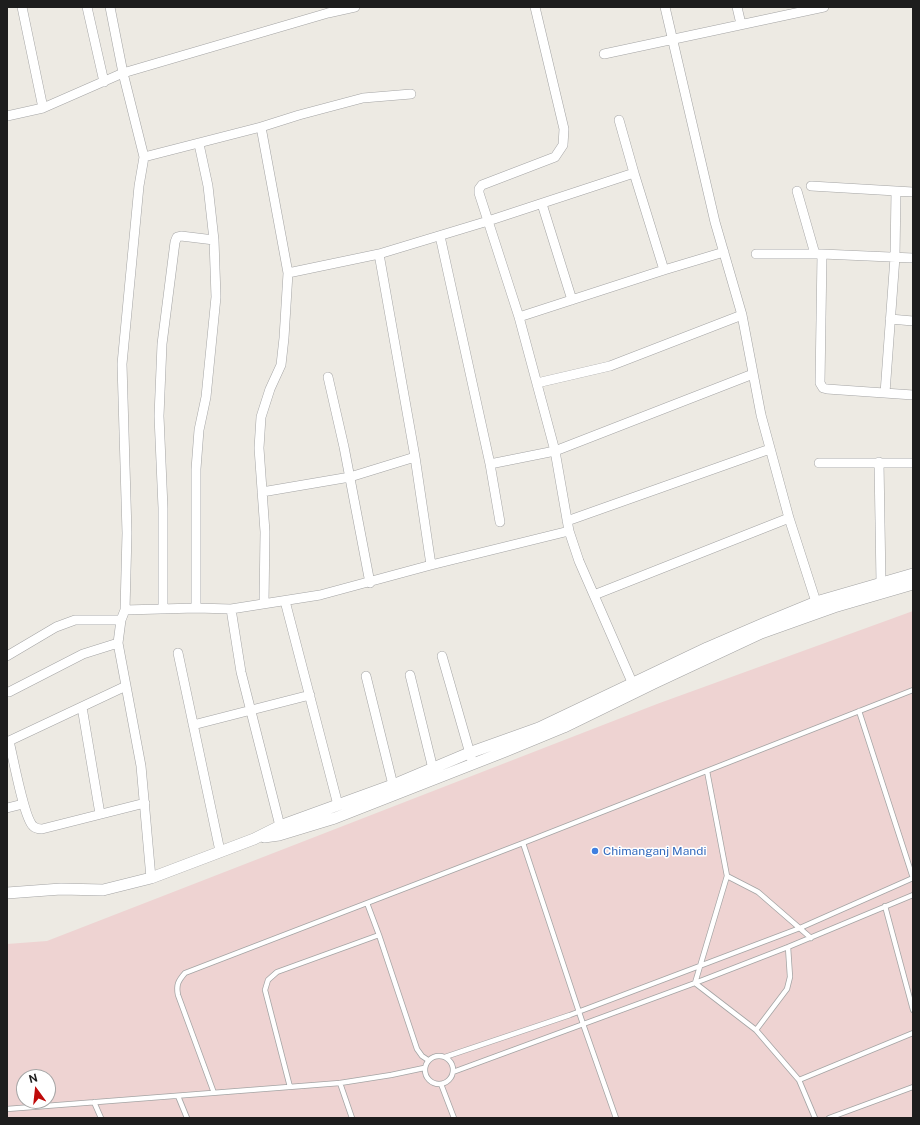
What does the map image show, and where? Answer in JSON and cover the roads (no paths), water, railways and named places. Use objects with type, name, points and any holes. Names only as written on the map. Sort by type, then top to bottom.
[{"type":"street","points":[[22,7],[43,108]]},
{"type":"street","points":[[87,7],[104,82]]},
{"type":"street","points":[[110,7],[123,73],[144,157],[139,186],[122,364],[127,533],[125,610],[121,620],[118,643],[141,766],[151,878]]},
{"type":"street","points":[[7,116],[43,108],[123,73],[327,10],[355,7]]},
{"type":"street","points":[[535,7],[564,129],[563,145],[556,157],[482,186],[479,189],[479,193],[519,317],[555,451],[569,531],[579,561],[634,687]]},
{"type":"street","points":[[665,7],[715,222],[742,315],[761,415],[789,518],[816,602]]},
{"type":"street","points":[[736,7],[741,24]]},
{"type":"street","points":[[604,54],[672,38],[824,7]]},
{"type":"street","points":[[144,157],[199,144],[363,98],[411,94]]},
{"type":"street","points":[[619,120],[664,270]]},
{"type":"street","points":[[261,127],[288,273],[284,338],[280,364],[261,417],[259,448],[265,532],[264,603]]},
{"type":"street","points":[[196,608],[196,469],[199,430],[206,397],[216,297],[214,240],[208,186],[199,144]]},
{"type":"street","points":[[288,273],[379,254],[488,222],[634,173]]},
{"type":"street","points":[[810,186],[913,192]]},
{"type":"street","points":[[797,191],[819,254],[820,383],[823,388],[827,389],[913,395]]},
{"type":"street","points":[[885,393],[895,257],[896,191]]},
{"type":"street","points":[[542,204],[572,300]]},
{"type":"street","points":[[163,609],[163,508],[159,416],[162,344],[175,242],[177,237],[181,236],[214,240]]},
{"type":"street","points":[[440,236],[490,464],[500,522]]},
{"type":"street","points":[[519,317],[724,252]]},
{"type":"street","points":[[379,254],[415,457],[431,565]]},
{"type":"street","points":[[756,254],[819,254],[913,258]]},
{"type":"street","points":[[537,384],[610,366],[742,315]]},
{"type":"street","points":[[890,319],[913,321]]},
{"type":"street","points":[[490,464],[555,451],[753,374]]},
{"type":"street","points":[[328,376],[350,477],[370,583]]},
{"type":"street","points":[[567,521],[770,450]]},
{"type":"street","points":[[262,492],[350,477],[415,457]]},
{"type":"street","points":[[879,462],[881,583]]},
{"type":"street","points":[[819,463],[913,463]]},
{"type":"street","points":[[594,594],[789,518]]},
{"type":"street","points":[[125,610],[196,608],[231,609],[320,596],[431,565],[569,531]]},
{"type":"street","points":[[634,687],[707,648],[816,602],[913,574]]},
{"type":"street","points":[[254,839],[279,835],[335,818],[634,687],[762,634],[834,607],[913,584]]},
{"type":"street","points":[[286,601],[338,805]]},
{"type":"street","points":[[231,609],[241,672],[280,826]]},
{"type":"street","points":[[7,656],[56,627],[75,620],[121,620]]},
{"type":"street","points":[[9,692],[57,666],[84,654],[118,643]]},
{"type":"street","points":[[178,653],[220,851]]},
{"type":"street","points":[[442,656],[471,759]]},
{"type":"street","points":[[410,675],[433,768]]},
{"type":"street","points":[[366,676],[393,785]]},
{"type":"street","points":[[126,686],[8,741],[23,804],[32,826],[37,829],[145,803]]},
{"type":"street","points":[[193,725],[310,694]]},
{"type":"street","points":[[82,707],[100,814]]},
{"type":"street","points":[[7,892],[62,889],[103,890],[151,878],[254,839],[280,826],[393,785],[433,768],[471,759]]},
{"type":"street","points":[[7,808],[23,804]]},
{"type":"lane","points":[[214,1093],[178,995],[178,981],[185,973],[523,843],[913,690]]},
{"type":"lane","points":[[445,1057],[451,1063],[453,1072],[449,1080],[441,1084],[436,1084],[428,1080],[424,1068],[428,1060],[436,1056],[445,1057],[579,1012],[800,928],[913,878],[859,711]]},
{"type":"lane","points":[[695,983],[727,876],[707,771]]},
{"type":"lane","points":[[523,843],[616,1118]]},
{"type":"lane","points":[[727,876],[758,892],[811,938]]},
{"type":"lane","points":[[453,1072],[695,983],[811,938],[913,895]]},
{"type":"lane","points":[[367,903],[417,1049],[422,1056],[428,1060]]},
{"type":"lane","points":[[885,906],[913,1010]]},
{"type":"lane","points":[[290,1087],[265,990],[268,980],[277,972],[379,935]]},
{"type":"lane","points":[[756,1030],[787,989],[790,977],[788,947]]},
{"type":"lane","points":[[695,983],[756,1030],[800,1080],[815,1118]]},
{"type":"lane","points":[[800,1080],[913,1033]]},
{"type":"lane","points":[[7,1109],[340,1083],[424,1068]]},
{"type":"lane","points":[[340,1083],[352,1118]]},
{"type":"lane","points":[[441,1084],[454,1118]]},
{"type":"lane","points":[[829,1118],[913,1087]]},
{"type":"lane","points":[[178,1096],[187,1118]]},
{"type":"lane","points":[[94,1102],[100,1118]]},
{"type":"place","name":"Chimanganj Mandi","points":[[595,851]]}]
